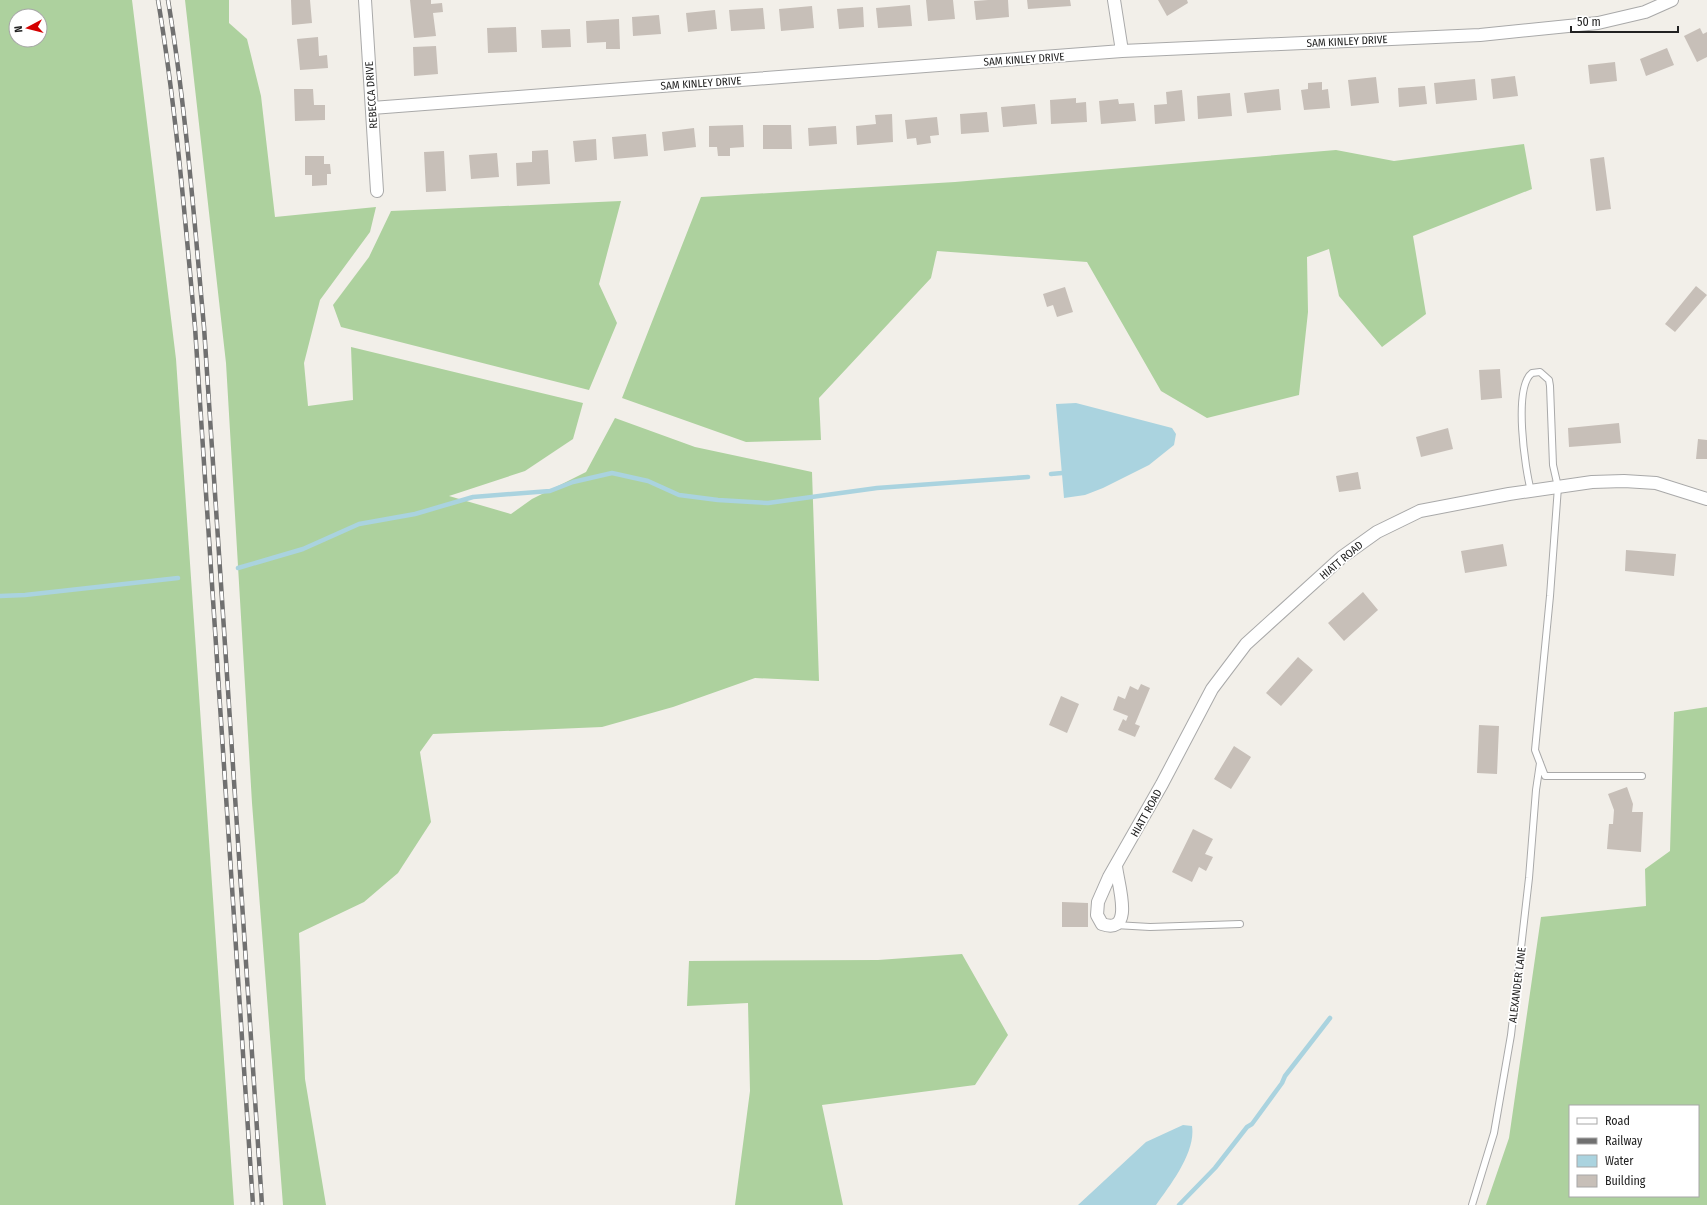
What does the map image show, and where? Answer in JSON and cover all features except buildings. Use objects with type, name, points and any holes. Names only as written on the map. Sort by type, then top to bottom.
[{"type":"street","name":"REBECCA DRIVE","points":[[365,0],[378,191]]},
{"type":"street","points":[[1114,0],[1122,51]]},
{"type":"street","name":"SAM KINLEY DRIVE","points":[[372,108],[1122,51],[1488,34],[1598,23],[1645,12],[1672,0]]},
{"type":"street","name":"HIATT ROAD","points":[[1113,925],[1102,924],[1099,920],[1097,912],[1102,892],[1212,689],[1246,644],[1342,557],[1376,532],[1420,511],[1531,490],[1592,482],[1624,481],[1656,483],[1707,498]]},
{"type":"street","points":[[1113,925],[1120,922],[1123,912],[1116,866]]},
{"type":"lane","points":[[1531,490],[1525,466],[1522,414],[1527,378],[1532,373],[1536,372],[1545,375],[1549,380],[1553,465],[1558,487],[1550,596],[1535,750],[1546,776],[1642,776]]},
{"type":"lane","name":"ALEXANDER LANE","points":[[1472,1205],[1494,1134],[1511,1036],[1529,878],[1536,790],[1540,762]]},
{"type":"lane","points":[[1113,925],[1150,927],[1240,924]]},
{"type":"green space","points":[[0,0],[132,0],[176,359],[234,1205],[0,1205]]},
{"type":"green space","points":[[185,0],[229,0],[229,23],[247,39],[261,96],[275,217],[376,207],[370,232],[320,300],[304,363],[308,406],[353,400],[351,347],[583,403],[573,439],[525,471],[449,496],[511,514],[532,499],[586,472],[615,418],[695,447],[812,472],[819,681],[755,678],[673,707],[602,727],[433,734],[420,752],[431,822],[398,873],[364,902],[299,933],[305,1079],[326,1205],[283,1205],[252,803],[226,363]]},
{"type":"green space","points":[[1524,144],[1532,189],[1413,236],[1426,314],[1382,347],[1339,296],[1329,249],[1307,257],[1308,312],[1299,395],[1207,418],[1161,391],[1087,262],[937,251],[931,278],[819,398],[821,440],[746,442],[622,398],[701,197],[955,182],[1336,150],[1394,161]]},
{"type":"green space","points":[[621,201],[599,284],[617,323],[589,390],[341,327],[333,305],[369,257],[391,211]]},
{"type":"green space","points":[[1707,707],[1707,1205],[1486,1205],[1509,1138],[1541,917],[1646,906],[1645,869],[1670,851],[1674,712]]},
{"type":"green space","points":[[962,954],[1008,1035],[975,1085],[822,1105],[843,1205],[735,1205],[750,1091],[748,1003],[687,1006],[689,961],[878,960]]},
{"type":"water","points":[[1076,403],[1172,428],[1176,434],[1174,445],[1149,465],[1103,488],[1085,495],[1064,498],[1056,404]]},
{"type":"water","points":[[1183,1125],[1192,1126],[1190,1146],[1181,1167],[1156,1205],[1078,1205],[1146,1142]]},
{"type":"waterway","points":[[238,568],[303,549],[359,524],[415,514],[473,497],[550,491],[573,482],[612,473],[648,481],[679,495],[718,500],[768,503],[877,488],[1028,477]]},
{"type":"waterway","points":[[1051,474],[1062,473]]},
{"type":"waterway","points":[[0,596],[25,595],[178,578]]},
{"type":"waterway","points":[[1179,1205],[1215,1168],[1247,1127],[1252,1124],[1282,1083],[1285,1076],[1330,1018]]},
{"type":"railway","points":[[158,0],[175,122],[195,327],[253,1205]]},
{"type":"railway","points":[[168,0],[185,122],[204,327],[262,1205]]}]
